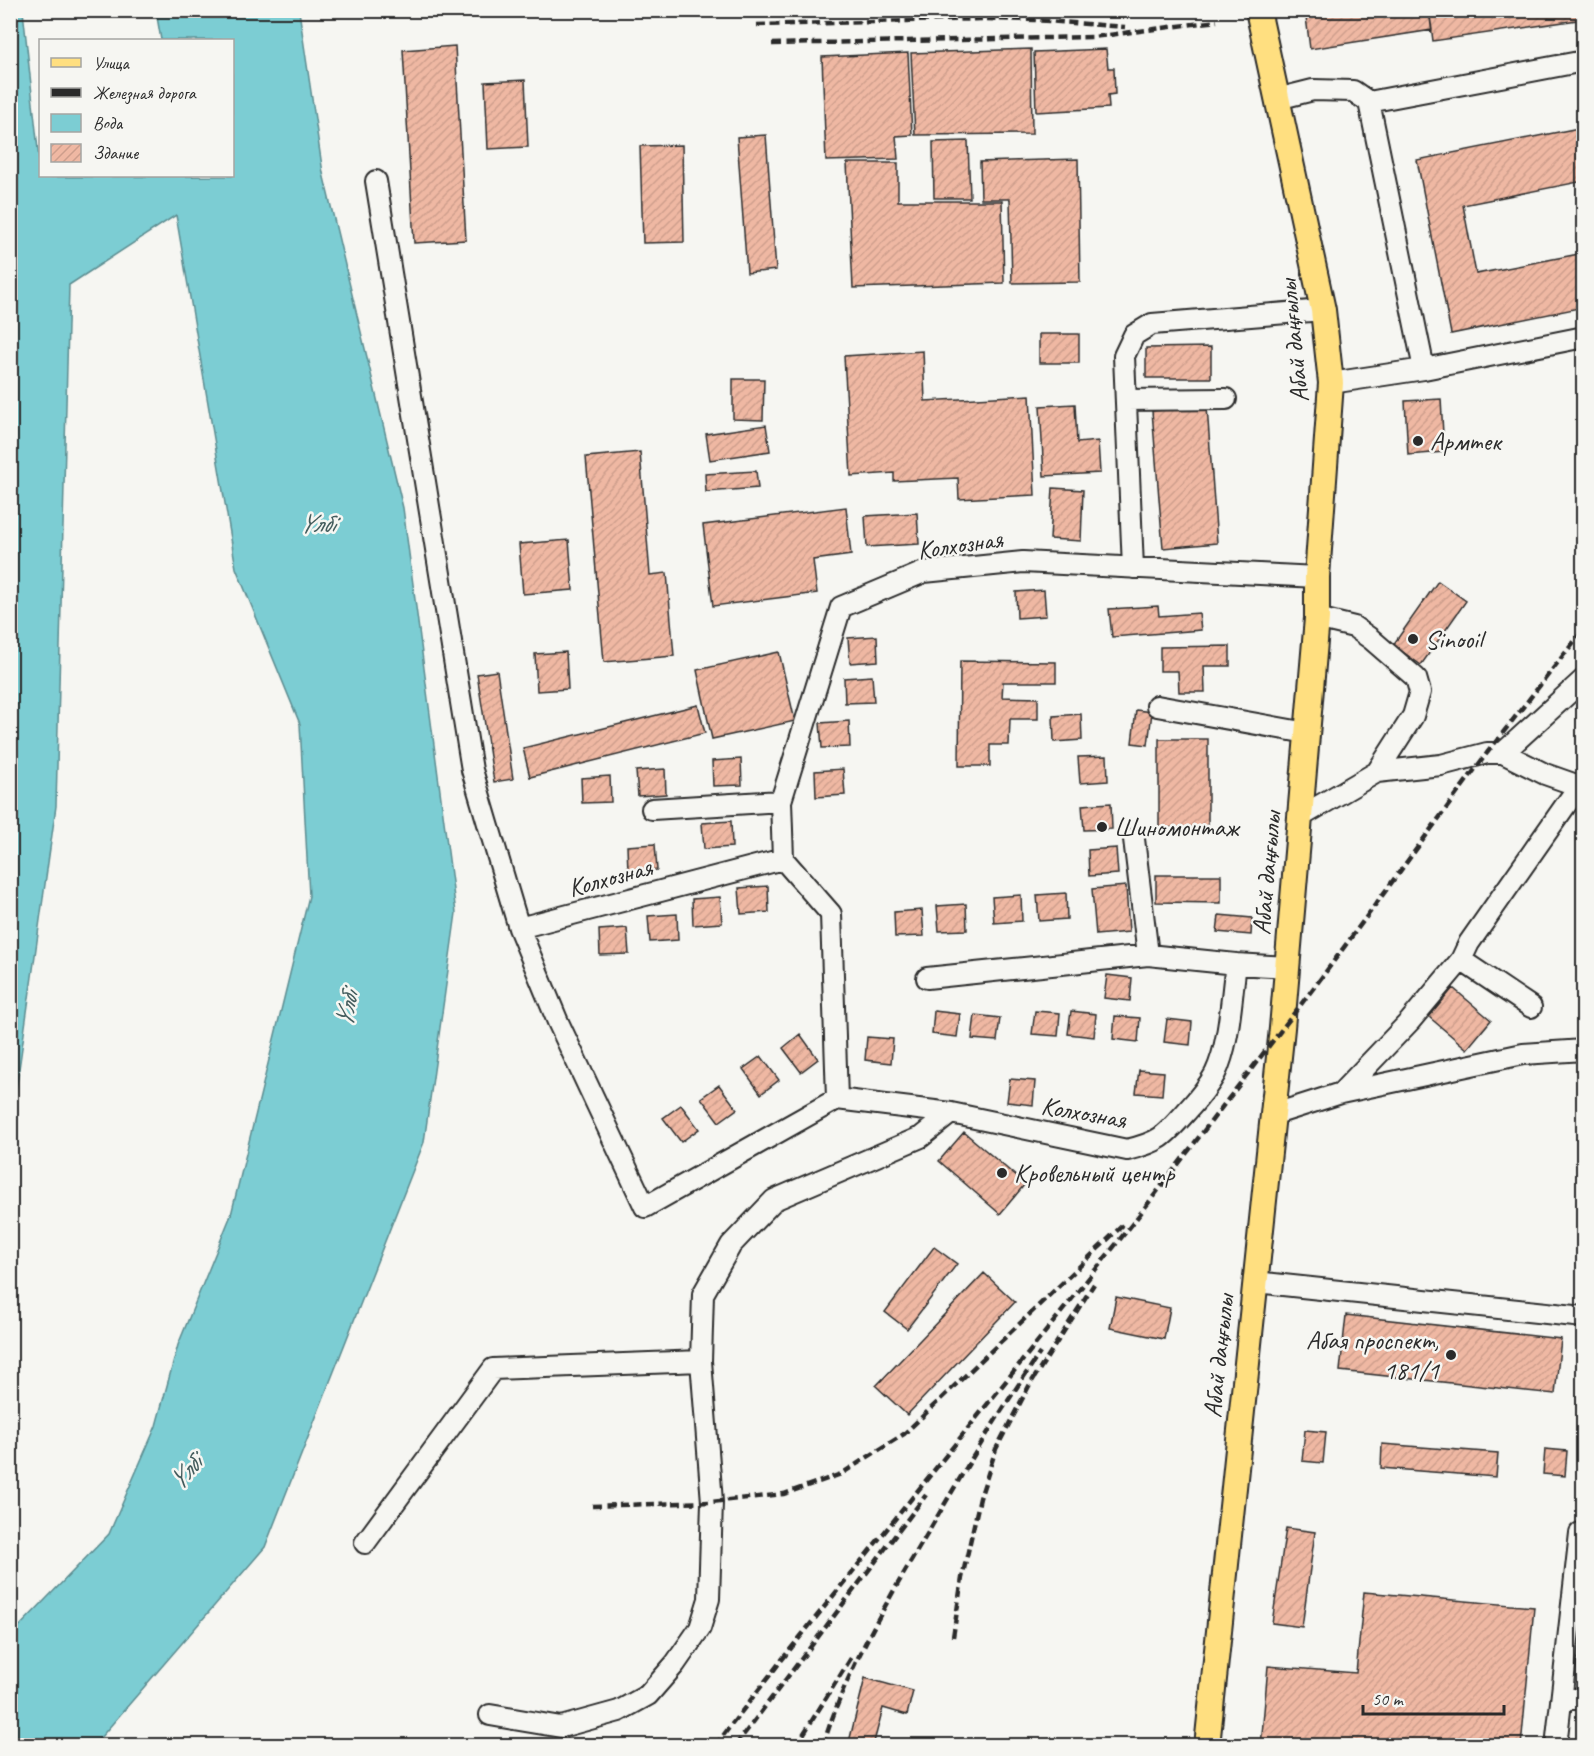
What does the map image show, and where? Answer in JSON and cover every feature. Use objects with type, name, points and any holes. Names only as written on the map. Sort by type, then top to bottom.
[{"type":"main road","name":"Абай даңғылы","points":[[1207,1746],[1287,967],[1317,618],[1317,577],[1331,383],[1323,310],[1258,10]]},
{"type":"street","points":[[1369,102],[1584,61]]},
{"type":"street","points":[[1277,99],[1313,90],[1353,91],[1369,102],[1424,369]]},
{"type":"street","points":[[376,181],[472,770],[519,928],[558,1022],[645,1207],[837,1098],[831,914],[783,859]]},
{"type":"street","points":[[1132,568],[1124,356],[1134,335],[1152,324],[1323,310]]},
{"type":"street","points":[[1331,383],[1424,369],[1584,337]]},
{"type":"street","points":[[1126,400],[1226,399]]},
{"type":"street","name":"Колхозная","points":[[519,928],[783,859],[781,801],[841,607],[924,572],[1023,562],[1317,577]]},
{"type":"street","points":[[1317,618],[1354,627],[1416,678],[1420,692],[1413,716],[1377,772]]},
{"type":"street","points":[[1503,753],[1584,679]]},
{"type":"street","points":[[1157,706],[1307,733]]},
{"type":"street","points":[[1300,818],[1377,772],[1441,765],[1487,753],[1503,753],[1545,774],[1581,786],[1469,943],[1461,960],[1410,1021],[1341,1093]]},
{"type":"street","points":[[652,808],[781,801]]},
{"type":"street","points":[[1134,839],[1148,955]]},
{"type":"street","points":[[927,978],[1148,955],[1287,967]]},
{"type":"street","points":[[1461,960],[1532,1007]]},
{"type":"street","name":"Колхозная","points":[[837,1098],[951,1113],[1126,1150],[1152,1144],[1169,1131],[1196,1100],[1215,1073],[1225,1042],[1236,964]]},
{"type":"street","points":[[1272,1115],[1341,1093],[1523,1054],[1584,1050]]},
{"type":"street","points":[[490,1715],[561,1727],[619,1711],[648,1695],[675,1664],[700,1628],[709,1599],[712,1502],[701,1361],[703,1294],[731,1245],[774,1200],[921,1137],[951,1113]]},
{"type":"street","points":[[1255,1282],[1584,1317]]},
{"type":"street","points":[[365,1543],[493,1369],[701,1361]]},
{"type":"street","points":[[1556,1746],[1580,1533]]},
{"type":"street","points":[[1562,1697],[1584,1700]]},
{"type":"water","name":"Үлбі","points":[[11,10],[23,11],[39,177],[234,177],[234,39],[161,39],[156,11],[299,11],[323,173],[403,508],[456,913],[424,1142],[265,1547],[94,1745],[11,1745],[11,1635],[109,1534],[156,1426],[178,1345],[231,1215],[309,896],[300,724],[236,568],[176,215],[69,285],[56,806],[11,1126]]},
{"type":"building","points":[[1350,10],[1429,10],[1432,30],[1310,49],[1306,17]]},
{"type":"building","points":[[1429,10],[1584,10],[1584,19],[1433,41]]},
{"type":"building","points":[[455,46],[466,240],[414,243],[403,50]]},
{"type":"building","points":[[1031,49],[1032,134],[915,135],[911,53]]},
{"type":"building","points":[[1106,49],[1108,68],[1114,68],[1115,94],[1108,95],[1109,108],[1036,112],[1034,52]]},
{"type":"building","points":[[908,53],[912,135],[896,136],[898,159],[826,161],[822,57]]},
{"type":"building","points":[[525,80],[528,147],[488,149],[485,82]]},
{"type":"building","points":[[1584,127],[1584,181],[1463,205],[1476,274],[1584,253],[1584,307],[1451,334],[1417,160]]},
{"type":"building","points":[[766,135],[776,270],[747,273],[737,137]]},
{"type":"building","points":[[968,141],[970,198],[934,198],[933,142]]},
{"type":"building","points":[[682,145],[684,242],[643,243],[640,146]]},
{"type":"building","points":[[1078,159],[1080,282],[1012,283],[1010,199],[981,199],[980,162]]},
{"type":"building","points":[[847,163],[898,163],[898,201],[1002,201],[1004,283],[853,288]]},
{"type":"building","points":[[1039,334],[1079,334],[1079,363],[1039,363]]},
{"type":"building","points":[[1211,347],[1211,378],[1146,378],[1146,348]]},
{"type":"building","points":[[923,351],[925,401],[1030,395],[1035,495],[959,499],[958,478],[894,481],[894,473],[851,476],[844,356]]},
{"type":"building","points":[[733,379],[764,379],[763,420],[733,419]]},
{"type":"building","points":[[1441,399],[1444,452],[1408,455],[1405,401]]},
{"type":"building","points":[[1075,404],[1077,443],[1098,441],[1100,473],[1044,476],[1040,406]]},
{"type":"building","points":[[1207,407],[1217,543],[1163,548],[1152,411]]},
{"type":"building","points":[[766,425],[770,451],[710,460],[706,434]]},
{"type":"building","points":[[640,452],[650,575],[667,573],[674,656],[604,662],[586,457]]},
{"type":"building","points":[[756,471],[758,488],[706,492],[705,474]]},
{"type":"building","points":[[1053,488],[1083,490],[1081,541],[1050,539]]},
{"type":"building","points":[[846,507],[851,555],[813,560],[817,593],[713,606],[703,525]]},
{"type":"building","points":[[917,513],[919,544],[867,547],[865,516]]},
{"type":"building","points":[[569,540],[573,590],[523,594],[519,544]]},
{"type":"building","points":[[1438,581],[1466,601],[1421,665],[1393,645]]},
{"type":"building","points":[[1044,590],[1046,616],[1017,618],[1016,592]]},
{"type":"building","points":[[1158,606],[1159,616],[1199,613],[1201,630],[1112,637],[1109,609]]},
{"type":"building","points":[[877,636],[878,661],[850,663],[848,638]]},
{"type":"building","points":[[1230,646],[1230,666],[1204,666],[1205,692],[1179,692],[1178,671],[1160,671],[1160,647]]},
{"type":"building","points":[[566,652],[568,689],[537,691],[535,654]]},
{"type":"building","points":[[779,652],[795,721],[712,739],[697,670]]},
{"type":"building","points":[[960,661],[1056,662],[1056,682],[1003,682],[1002,697],[1038,698],[1038,719],[1010,719],[1009,745],[990,745],[990,766],[959,766]]},
{"type":"building","points":[[497,671],[513,779],[494,782],[477,674]]},
{"type":"building","points":[[872,676],[874,702],[845,703],[844,678]]},
{"type":"building","points":[[698,705],[705,733],[530,777],[523,748]]},
{"type":"building","points":[[1136,710],[1152,712],[1148,745],[1132,743]]},
{"type":"building","points":[[1081,714],[1082,740],[1054,742],[1053,716]]},
{"type":"building","points":[[849,721],[850,747],[822,748],[820,723]]},
{"type":"building","points":[[1159,739],[1208,739],[1208,827],[1159,828]]},
{"type":"building","points":[[1107,756],[1108,781],[1080,783],[1078,757]]},
{"type":"building","points":[[741,759],[742,785],[713,786],[712,761]]},
{"type":"building","points":[[665,769],[666,794],[638,796],[636,771]]},
{"type":"building","points":[[843,769],[845,795],[816,797],[815,771]]},
{"type":"building","points":[[610,776],[611,802],[582,803],[581,778]]},
{"type":"building","points":[[1111,803],[1112,829],[1084,830],[1082,805]]},
{"type":"building","points":[[731,821],[732,847],[704,849],[702,823]]},
{"type":"building","points":[[655,844],[657,870],[628,871],[627,846]]},
{"type":"building","points":[[1116,848],[1118,874],[1089,876],[1088,850]]},
{"type":"building","points":[[1156,875],[1221,875],[1221,903],[1156,902]]},
{"type":"building","points":[[768,886],[769,912],[741,914],[739,888]]},
{"type":"building","points":[[1126,886],[1129,932],[1096,935],[1092,889]]},
{"type":"building","points":[[1066,893],[1067,919],[1039,921],[1037,895]]},
{"type":"building","points":[[1021,895],[1022,921],[994,923],[992,897]]},
{"type":"building","points":[[720,897],[722,923],[693,925],[692,899]]},
{"type":"building","points":[[966,904],[967,930],[939,931],[937,906]]},
{"type":"building","points":[[922,910],[924,936],[895,937],[894,912]]},
{"type":"building","points":[[677,914],[678,940],[650,942],[648,916]]},
{"type":"building","points":[[1219,915],[1252,918],[1251,935],[1217,932]]},
{"type":"building","points":[[627,928],[629,954],[600,955],[599,930]]},
{"type":"building","points":[[1107,975],[1132,978],[1130,1001],[1104,998]]},
{"type":"building","points":[[1453,988],[1491,1020],[1467,1049],[1429,1017]]},
{"type":"building","points":[[934,1011],[960,1014],[957,1037],[932,1034]]},
{"type":"building","points":[[1035,1011],[1060,1013],[1058,1036],[1032,1034]]},
{"type":"building","points":[[1071,1011],[1096,1014],[1094,1037],[1068,1034]]},
{"type":"building","points":[[975,1015],[1000,1018],[997,1041],[972,1039]]},
{"type":"building","points":[[1115,1016],[1140,1018],[1138,1042],[1113,1039]]},
{"type":"building","points":[[1167,1019],[1192,1022],[1190,1045],[1164,1042]]},
{"type":"building","points":[[800,1034],[818,1059],[801,1072],[783,1048]]},
{"type":"building","points":[[867,1037],[893,1039],[891,1063],[865,1060]]},
{"type":"building","points":[[761,1056],[779,1080],[761,1094],[743,1069]]},
{"type":"building","points":[[1139,1070],[1164,1072],[1162,1095],[1136,1093]]},
{"type":"building","points":[[1010,1079],[1035,1081],[1033,1105],[1007,1102]]},
{"type":"building","points":[[719,1085],[737,1109],[719,1122],[701,1098]]},
{"type":"building","points":[[681,1105],[699,1129],[681,1142],[663,1118]]},
{"type":"building","points":[[964,1132],[1025,1184],[1000,1214],[939,1161]]},
{"type":"building","points":[[934,1247],[957,1264],[907,1329],[885,1312]]},
{"type":"building","points":[[984,1273],[1015,1302],[907,1415],[876,1386]]},
{"type":"building","points":[[1116,1297],[1170,1308],[1164,1339],[1110,1328]]},
{"type":"building","name":"Абая проспект, 181/1","points":[[1346,1315],[1561,1339],[1555,1394],[1340,1371]]},
{"type":"building","points":[[1305,1430],[1326,1432],[1323,1463],[1302,1461]]},
{"type":"building","points":[[1382,1444],[1498,1453],[1496,1477],[1381,1468]]},
{"type":"building","points":[[1545,1449],[1567,1451],[1565,1476],[1543,1474]]},
{"type":"building","points":[[1286,1528],[1315,1532],[1302,1627],[1272,1623]]},
{"type":"building","points":[[1364,1592],[1534,1607],[1521,1746],[1261,1746],[1268,1666],[1356,1673]]},
{"type":"building","points":[[865,1678],[913,1691],[907,1715],[883,1708],[873,1746],[848,1746]]},
{"type":"railway","points":[[757,25],[983,19],[1035,20],[1125,27]]},
{"type":"railway","points":[[772,44],[1093,37],[1217,21]]},
{"type":"railway","points":[[715,1746],[1133,1223],[1325,973],[1487,753],[1584,629]]},
{"type":"railway","points":[[592,1506],[712,1502],[784,1494],[841,1474],[904,1434],[1125,1223]]},
{"type":"railway","points":[[953,1637],[962,1578],[980,1498],[996,1449],[1029,1386],[1094,1284]]},
{"type":"railway","points":[[823,1746],[843,1691],[882,1612],[981,1443],[1040,1353]]},
{"type":"railway","points":[[735,1746],[926,1495]]},
{"type":"railway","points":[[796,1746],[853,1655]]},
{"type":"place","name":"Армтек","points":[[1418,441]]},
{"type":"place","name":"Sinooil","points":[[1413,639]]},
{"type":"place","name":"Шиномонтаж","points":[[1102,827]]},
{"type":"place","name":"Кровельный центр","points":[[1002,1173]]},
{"type":"place","name":"Абая проспект, 181/1","points":[[1451,1355]]}]
